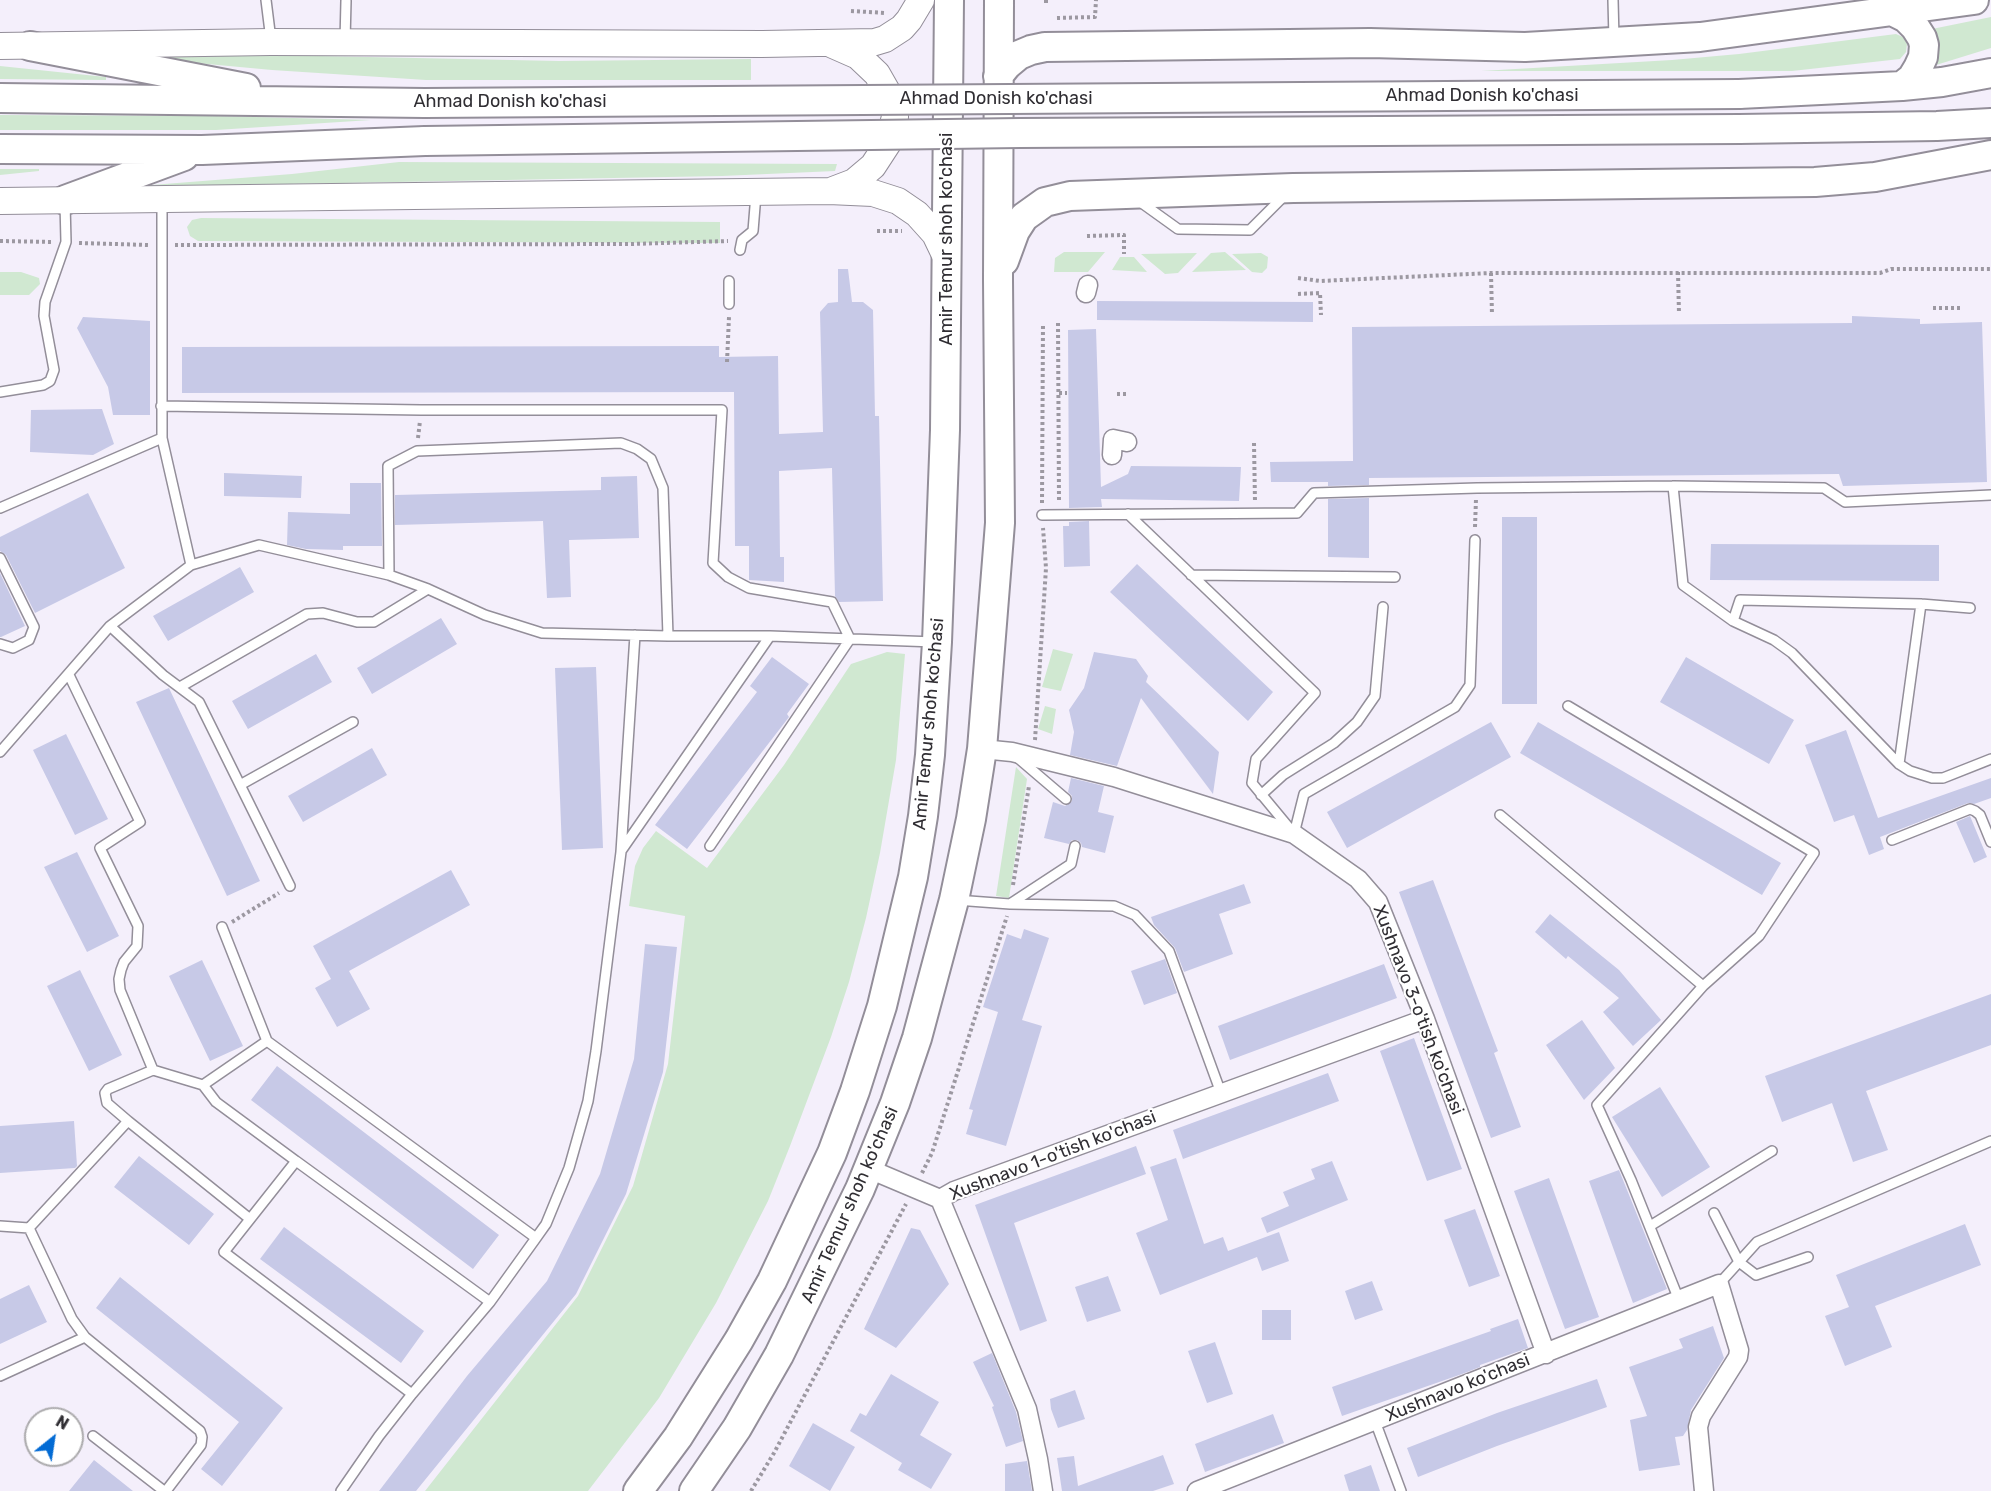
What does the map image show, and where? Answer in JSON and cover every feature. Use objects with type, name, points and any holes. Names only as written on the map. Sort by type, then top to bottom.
[{"type":"main road","name":"Amir Temur shoh ko'chasi","points":[[638,1491],[703,1398],[772,1281],[832,1153],[855,1091],[882,1005],[913,877],[930,755],[937,642],[945,430],[949,0]]},
{"type":"main road","points":[[999,76],[1007,65],[1019,56],[1045,47],[1370,43],[1525,46],[1614,42],[1700,37],[1974,0]]},
{"type":"main road","name":"Amir Temur shoh ko'chasi","points":[[694,1491],[737,1428],[779,1355],[833,1249],[869,1168],[896,1103],[917,1038],[954,900],[982,749],[1000,523],[999,76],[1004,11]]},
{"type":"main road","points":[[1892,11],[1906,18],[1915,27],[1924,45],[1923,57],[1918,68],[1912,78],[1902,86]]},
{"type":"main road","points":[[30,46],[319,102]]},
{"type":"main road","name":"Ahmad Donish ko'chasi","points":[[0,98],[426,103],[1739,94],[1902,86],[1942,82],[1991,73]]},
{"type":"main road","name":"Ahmad Donish ko'chasi","points":[[0,149],[202,150],[425,141],[1032,132],[1739,129],[1991,123]]},
{"type":"main road","points":[[1875,177],[1991,135]]},
{"type":"main road","points":[[65,200],[202,150]]},
{"type":"main road","points":[[998,280],[1015,231],[1024,217],[1037,206],[1062,196],[1293,188],[1815,182],[1875,177],[1991,155]]},
{"type":"street","points":[[0,46],[271,42],[875,42],[885,39],[909,20],[921,0]]},
{"type":"street","points":[[820,43],[846,49],[868,64],[886,88],[895,117],[888,143],[873,165],[854,182],[829,191]]},
{"type":"street","points":[[0,201],[829,191],[873,193],[898,201],[908,207],[935,234],[946,257]]},
{"type":"street","points":[[1112,455],[1113,439],[1127,442]]},
{"type":"street","name":"Xushnavo 3-o'tish ko'chasi","points":[[982,749],[1012,752],[1114,777],[1294,834],[1358,879],[1378,902],[1425,1019],[1546,1354]]},
{"type":"street","name":"Xushnavo 1-o'tish ko'chasi","points":[[1043,1491],[1028,1409],[940,1199],[954,1191],[1425,1019]]},
{"type":"street","points":[[869,1168],[940,1199]]},
{"type":"street","points":[[1704,1491],[1698,1426],[1701,1416],[1738,1357],[1739,1350],[1719,1284]]},
{"type":"street","name":"Xushnavo ko'chasi","points":[[1197,1491],[1719,1284]]},
{"type":"lane","points":[[266,0],[271,42]]},
{"type":"lane","points":[[1612,0],[1614,42]]},
{"type":"lane","points":[[345,43],[346,1]]},
{"type":"lane","points":[[1130,194],[1178,229],[1250,230],[1293,188]]},
{"type":"lane","points":[[741,245],[753,231],[756,193]]},
{"type":"lane","points":[[162,199],[162,438],[191,565]]},
{"type":"lane","points":[[0,392],[43,385],[50,381],[54,370],[44,316],[45,302],[66,242],[65,200]]},
{"type":"lane","points":[[729,281],[729,304]]},
{"type":"lane","points":[[161,406],[421,410],[722,410],[713,563],[728,577],[749,588],[832,602],[850,639]]},
{"type":"lane","points":[[0,508],[162,438]]},
{"type":"lane","points":[[389,575],[388,466],[417,451],[621,443],[637,449],[651,459],[663,488],[668,636]]},
{"type":"lane","points":[[1042,515],[1297,513],[1314,493],[1477,488],[1673,486],[1824,488],[1845,502],[1991,495]]},
{"type":"lane","points":[[1673,486],[1683,585],[1733,621],[1774,640],[1792,653],[1899,764],[1916,774],[1943,778],[1991,759]]},
{"type":"lane","points":[[1128,514],[1315,693],[1256,759],[1252,783],[1294,834]]},
{"type":"lane","points":[[1294,834],[1304,794],[1455,707],[1470,685],[1475,540]]},
{"type":"lane","points":[[0,752],[110,626],[191,565],[259,545],[389,575],[428,589],[485,615],[542,633],[770,636],[937,642]]},
{"type":"lane","points":[[0,558],[34,627],[29,640],[13,648],[0,644]]},
{"type":"lane","points":[[1191,575],[1395,577]]},
{"type":"lane","points":[[180,687],[307,614],[323,613],[357,622],[374,622],[428,589]]},
{"type":"lane","points":[[1733,621],[1740,600],[1921,604],[1970,608]]},
{"type":"lane","points":[[1899,764],[1921,604]]},
{"type":"lane","points":[[1262,795],[1283,776],[1334,742],[1358,722],[1375,696],[1383,607]]},
{"type":"lane","points":[[110,626],[163,675],[199,702],[290,886]]},
{"type":"lane","points":[[341,1491],[412,1394],[490,1302],[546,1224],[559,1196],[588,1101],[621,852],[635,635]]},
{"type":"lane","points":[[621,852],[770,636]]},
{"type":"lane","points":[[710,846],[850,639]]},
{"type":"lane","points":[[69,675],[140,822],[100,848],[138,926],[137,946],[124,962],[119,979],[120,990],[153,1070]]},
{"type":"lane","points":[[1568,706],[1814,853],[1759,936],[1703,986],[1598,1105],[1679,1300]]},
{"type":"lane","points":[[240,785],[353,722]]},
{"type":"lane","points":[[1012,752],[1066,800]]},
{"type":"lane","points":[[1893,840],[1970,809],[1980,815],[1991,842]]},
{"type":"lane","points":[[1500,815],[1703,986]]},
{"type":"lane","points":[[1010,904],[1071,864],[1076,846]]},
{"type":"lane","points":[[954,900],[1010,904],[1114,906],[1135,915],[1169,951],[1221,1093]]},
{"type":"lane","points":[[222,927],[267,1041],[536,1238]]},
{"type":"lane","points":[[203,1085],[267,1041]]},
{"type":"lane","points":[[250,1219],[107,1103],[105,1093],[113,1086],[153,1070],[203,1085],[216,1102],[490,1302]]},
{"type":"lane","points":[[29,1228],[128,1121]]},
{"type":"lane","points":[[1719,1284],[1757,1242],[1991,1141]]},
{"type":"lane","points":[[1650,1226],[1772,1151]]},
{"type":"lane","points":[[296,1161],[224,1252],[412,1394]]},
{"type":"lane","points":[[1714,1213],[1739,1262],[1756,1275],[1808,1257]]},
{"type":"lane","points":[[0,1226],[29,1228]]},
{"type":"lane","points":[[29,1228],[72,1319],[85,1337],[200,1431],[202,1437],[201,1445],[165,1491],[93,1436]]},
{"type":"lane","points":[[0,1376],[85,1337]]},
{"type":"lane","points":[[1375,1421],[1401,1491]]},
{"type":"path","points":[[1057,18],[1095,17],[1096,0]]},
{"type":"path","points":[[851,10],[892,13]]},
{"type":"path","points":[[877,231],[912,231]]},
{"type":"path","points":[[1087,236],[1124,235],[1124,254]]},
{"type":"path","points":[[0,242],[162,245],[741,245]]},
{"type":"path","points":[[1298,279],[1320,281],[1491,273],[1880,273],[1891,269],[1991,269]]},
{"type":"path","points":[[1678,272],[1679,314]]},
{"type":"path","points":[[1491,273],[1492,315]]},
{"type":"path","points":[[1298,294],[1320,293],[1321,315]]},
{"type":"path","points":[[727,362],[729,304]]},
{"type":"path","points":[[1932,308],[1960,308]]},
{"type":"path","points":[[1058,323],[1059,515]]},
{"type":"path","points":[[1059,393],[1068,393]]},
{"type":"path","points":[[1117,394],[1127,394]]},
{"type":"path","points":[[417,451],[421,410]]},
{"type":"path","points":[[1254,443],[1255,513]]},
{"type":"path","points":[[1475,540],[1477,488]]},
{"type":"path","points":[[222,927],[290,886]]},
{"type":"green space","points":[[1991,17],[1991,48],[1936,65],[1937,45],[1932,29]]},
{"type":"green space","points":[[1896,34],[1903,37],[1907,44],[1906,52],[1900,59],[1792,71],[1481,71],[1672,60]]},
{"type":"green space","points":[[272,55],[559,61],[751,59],[751,80],[426,80],[164,60],[164,56]]},
{"type":"green space","points":[[0,66],[106,77],[106,80],[0,79]]},
{"type":"green space","points":[[0,115],[216,116],[371,120],[216,130],[0,130]]},
{"type":"green space","points":[[399,162],[837,164],[835,171],[722,176],[126,187],[292,174]]},
{"type":"green space","points":[[0,169],[39,169],[39,171],[0,175]]},
{"type":"green space","points":[[201,218],[720,222],[720,243],[198,241],[190,236],[187,227],[192,220]]},
{"type":"green space","points":[[1064,252],[1105,252],[1088,272],[1054,272],[1055,258]]},
{"type":"green space","points":[[1225,252],[1246,270],[1192,272],[1211,253]]},
{"type":"green space","points":[[1197,253],[1178,273],[1165,274],[1141,254]]},
{"type":"green space","points":[[1261,253],[1268,257],[1267,268],[1262,273],[1252,272],[1232,254]]},
{"type":"green space","points":[[1120,257],[1134,257],[1147,272],[1112,270]]},
{"type":"green space","points":[[0,272],[21,272],[39,278],[40,284],[29,295],[0,295]]},
{"type":"green space","points":[[1053,649],[1073,654],[1061,691],[1042,687]]},
{"type":"green space","points":[[887,652],[905,654],[896,760],[866,918],[831,1037],[790,1146],[768,1201],[716,1303],[659,1398],[588,1491],[425,1491],[578,1296],[633,1186],[668,1064],[685,916],[629,906],[635,866],[643,848],[656,831],[707,868],[784,765],[851,664]]},
{"type":"green space","points":[[1045,706],[1056,709],[1052,734],[1038,729]]},
{"type":"green space","points":[[1016,767],[1027,779],[1009,898],[996,896]]},
{"type":"building","points":[[838,269],[848,269],[852,302],[863,302],[873,310],[875,416],[879,416],[883,601],[839,602],[835,596],[832,468],[779,471],[780,557],[784,557],[784,582],[749,580],[749,546],[735,546],[734,392],[182,393],[182,347],[719,346],[719,357],[778,356],[779,434],[823,432],[820,312],[828,303],[838,302]]},
{"type":"building","points":[[1097,301],[1313,302],[1313,322],[1097,320]]},
{"type":"building","points":[[1852,316],[1920,319],[1920,324],[1982,322],[1987,482],[1843,486],[1839,474],[1369,478],[1369,485],[1328,486],[1328,482],[1271,482],[1270,462],[1353,461],[1352,327],[1852,323]]},
{"type":"building","points":[[83,317],[150,321],[150,415],[113,415],[108,387],[77,328]]},
{"type":"building","points":[[1096,329],[1101,487],[1128,474],[1131,466],[1241,467],[1239,501],[1101,499],[1102,507],[1069,508],[1068,330]]},
{"type":"building","points":[[102,409],[114,444],[93,455],[30,452],[31,410]]},
{"type":"building","points":[[224,473],[302,476],[301,498],[224,496]]},
{"type":"building","points":[[637,476],[639,538],[569,540],[571,597],[547,598],[543,521],[395,525],[395,495],[601,490],[601,477]]},
{"type":"building","points":[[350,483],[381,483],[382,546],[343,546],[343,550],[306,549],[287,545],[288,512],[350,514]]},
{"type":"building","points":[[88,493],[125,568],[35,613],[6,555],[0,551],[0,537]]},
{"type":"building","points":[[1369,498],[1369,558],[1328,557],[1328,499]]},
{"type":"building","points":[[1502,517],[1537,517],[1537,704],[1502,704]]},
{"type":"building","points":[[1089,521],[1090,566],[1064,567],[1063,526],[1069,526],[1069,522]]},
{"type":"building","points":[[1711,544],[1939,545],[1939,581],[1710,580]]},
{"type":"building","points":[[1137,564],[1273,692],[1248,721],[1110,592]]},
{"type":"building","points":[[240,567],[254,592],[168,641],[153,616]]},
{"type":"building","points":[[0,573],[25,626],[1,637],[0,637]]},
{"type":"building","points":[[441,618],[457,644],[372,694],[357,668]]},
{"type":"building","points":[[1094,652],[1136,659],[1148,676],[1146,682],[1219,752],[1213,794],[1141,698],[1117,766],[1070,755],[1074,732],[1069,710],[1084,688]]},
{"type":"building","points":[[316,654],[332,682],[248,729],[232,701]]},
{"type":"building","points":[[772,657],[809,684],[787,714],[789,717],[687,849],[655,825],[757,692],[750,686]]},
{"type":"building","points":[[1686,657],[1794,720],[1769,764],[1660,702]]},
{"type":"building","points":[[596,667],[603,848],[562,850],[555,668]]},
{"type":"building","points":[[169,688],[260,881],[227,896],[136,702]]},
{"type":"building","points":[[1491,722],[1511,757],[1347,848],[1327,812]]},
{"type":"building","points":[[1538,722],[1781,863],[1762,895],[1520,753]]},
{"type":"building","points":[[1846,730],[1878,818],[1991,778],[1991,798],[1974,804],[1968,803],[1880,837],[1884,849],[1869,855],[1854,815],[1834,822],[1805,745]]},
{"type":"building","points":[[66,734],[108,819],[75,835],[33,750]]},
{"type":"building","points":[[372,748],[387,775],[303,822],[288,796]]},
{"type":"building","points":[[1071,778],[1104,786],[1098,812],[1114,816],[1105,853],[1082,847],[1077,840],[1072,840],[1069,844],[1044,838],[1053,802],[1065,806],[1072,801],[1072,796],[1068,792]]},
{"type":"building","points":[[1970,816],[1987,857],[1974,863],[1956,822]]},
{"type":"building","points":[[77,852],[119,936],[87,952],[44,867]]},
{"type":"building","points":[[451,870],[470,905],[349,971],[370,1009],[337,1027],[315,988],[331,979],[313,946]]},
{"type":"building","points":[[1433,880],[1498,1051],[1494,1053],[1521,1127],[1491,1138],[1399,892]]},
{"type":"building","points":[[1244,884],[1251,903],[1219,914],[1233,954],[1184,972],[1175,948],[1154,925],[1151,917]]},
{"type":"building","points":[[1550,914],[1619,970],[1661,1020],[1633,1046],[1603,1012],[1619,998],[1568,956],[1566,959],[1535,932]]},
{"type":"building","points":[[1024,929],[1049,938],[1022,1020],[1042,1026],[1006,1146],[966,1134],[973,1110],[969,1109],[998,1012],[983,1007],[1007,934],[1021,939]]},
{"type":"building","points":[[645,944],[677,947],[663,1072],[626,1194],[576,1294],[416,1491],[379,1491],[467,1376],[547,1281],[600,1174],[634,1059]]},
{"type":"building","points":[[1165,959],[1177,993],[1144,1005],[1131,971]]},
{"type":"building","points":[[202,960],[243,1046],[210,1061],[169,976]]},
{"type":"building","points":[[1384,964],[1397,998],[1230,1060],[1218,1026]]},
{"type":"building","points":[[80,970],[122,1055],[89,1071],[47,986]]},
{"type":"building","points":[[1991,994],[1991,1045],[1866,1091],[1888,1150],[1853,1162],[1832,1103],[1782,1122],[1765,1076]]},
{"type":"building","points":[[1582,1020],[1615,1068],[1584,1100],[1546,1045]]},
{"type":"building","points":[[1414,1038],[1462,1169],[1427,1181],[1380,1051]]},
{"type":"building","points":[[277,1066],[499,1235],[473,1269],[251,1100]]},
{"type":"building","points":[[1328,1073],[1339,1101],[1183,1159],[1173,1130]]},
{"type":"building","points":[[1660,1087],[1710,1167],[1662,1197],[1612,1117]]},
{"type":"building","points":[[74,1121],[77,1166],[75,1168],[0,1173],[0,1126]]},
{"type":"building","points":[[1136,1146],[1146,1174],[1014,1223],[1047,1321],[1020,1331],[975,1205]]},
{"type":"building","points":[[139,1156],[214,1214],[189,1245],[114,1187]]},
{"type":"building","points":[[1176,1158],[1204,1244],[1223,1237],[1228,1251],[1279,1232],[1289,1261],[1262,1271],[1257,1257],[1160,1295],[1136,1233],[1168,1220],[1150,1167]]},
{"type":"building","points":[[1332,1161],[1348,1200],[1267,1233],[1261,1218],[1289,1206],[1283,1192],[1315,1179],[1311,1169]]},
{"type":"building","points":[[1619,1170],[1667,1289],[1633,1303],[1589,1181]]},
{"type":"building","points":[[1549,1178],[1599,1317],[1565,1329],[1514,1191]]},
{"type":"building","points":[[1475,1209],[1500,1276],[1469,1287],[1444,1220]]},
{"type":"building","points":[[1965,1224],[1981,1265],[1875,1306],[1892,1347],[1845,1366],[1825,1316],[1849,1307],[1836,1275]]},
{"type":"building","points":[[284,1227],[424,1331],[401,1363],[260,1259]]},
{"type":"building","points":[[911,1228],[920,1230],[949,1284],[896,1348],[864,1329]]},
{"type":"building","points":[[1108,1276],[1121,1311],[1087,1322],[1075,1287]]},
{"type":"building","points":[[120,1277],[283,1408],[222,1486],[201,1469],[239,1422],[96,1308]]},
{"type":"building","points":[[1372,1281],[1383,1310],[1355,1320],[1345,1291]]},
{"type":"building","points":[[29,1285],[47,1322],[0,1344],[0,1299]]},
{"type":"building","points":[[1262,1310],[1291,1310],[1291,1340],[1262,1340]]},
{"type":"building","points":[[1518,1319],[1528,1348],[1342,1416],[1332,1387],[1491,1331],[1490,1329]]},
{"type":"building","points":[[1713,1326],[1724,1358],[1691,1410],[1687,1430],[1683,1436],[1675,1437],[1680,1465],[1639,1471],[1630,1420],[1647,1416],[1629,1367],[1683,1348],[1679,1339]]},
{"type":"building","points":[[1215,1342],[1233,1394],[1207,1403],[1188,1351]]},
{"type":"building","points":[[992,1353],[1016,1412],[1023,1441],[1006,1447],[992,1407],[994,1406],[973,1362]]},
{"type":"building","points":[[891,1374],[939,1402],[920,1435],[952,1454],[931,1489],[898,1470],[902,1463],[850,1431],[860,1413],[866,1416]]},
{"type":"building","points":[[1597,1379],[1607,1407],[1418,1477],[1407,1448],[1497,1413]]},
{"type":"building","points":[[1075,1390],[1085,1419],[1058,1428],[1050,1399]]},
{"type":"building","points":[[1273,1414],[1284,1443],[1205,1472],[1195,1444]]},
{"type":"building","points":[[813,1423],[855,1447],[830,1491],[789,1466]]},
{"type":"building","points":[[1163,1455],[1174,1484],[1153,1491],[1062,1491],[1057,1458],[1074,1456],[1078,1486]]},
{"type":"building","points":[[94,1460],[133,1491],[69,1491]]},
{"type":"building","points":[[1027,1461],[1032,1491],[1005,1491],[1005,1464]]},
{"type":"building","points":[[1371,1465],[1380,1491],[1349,1491],[1344,1475]]}]
